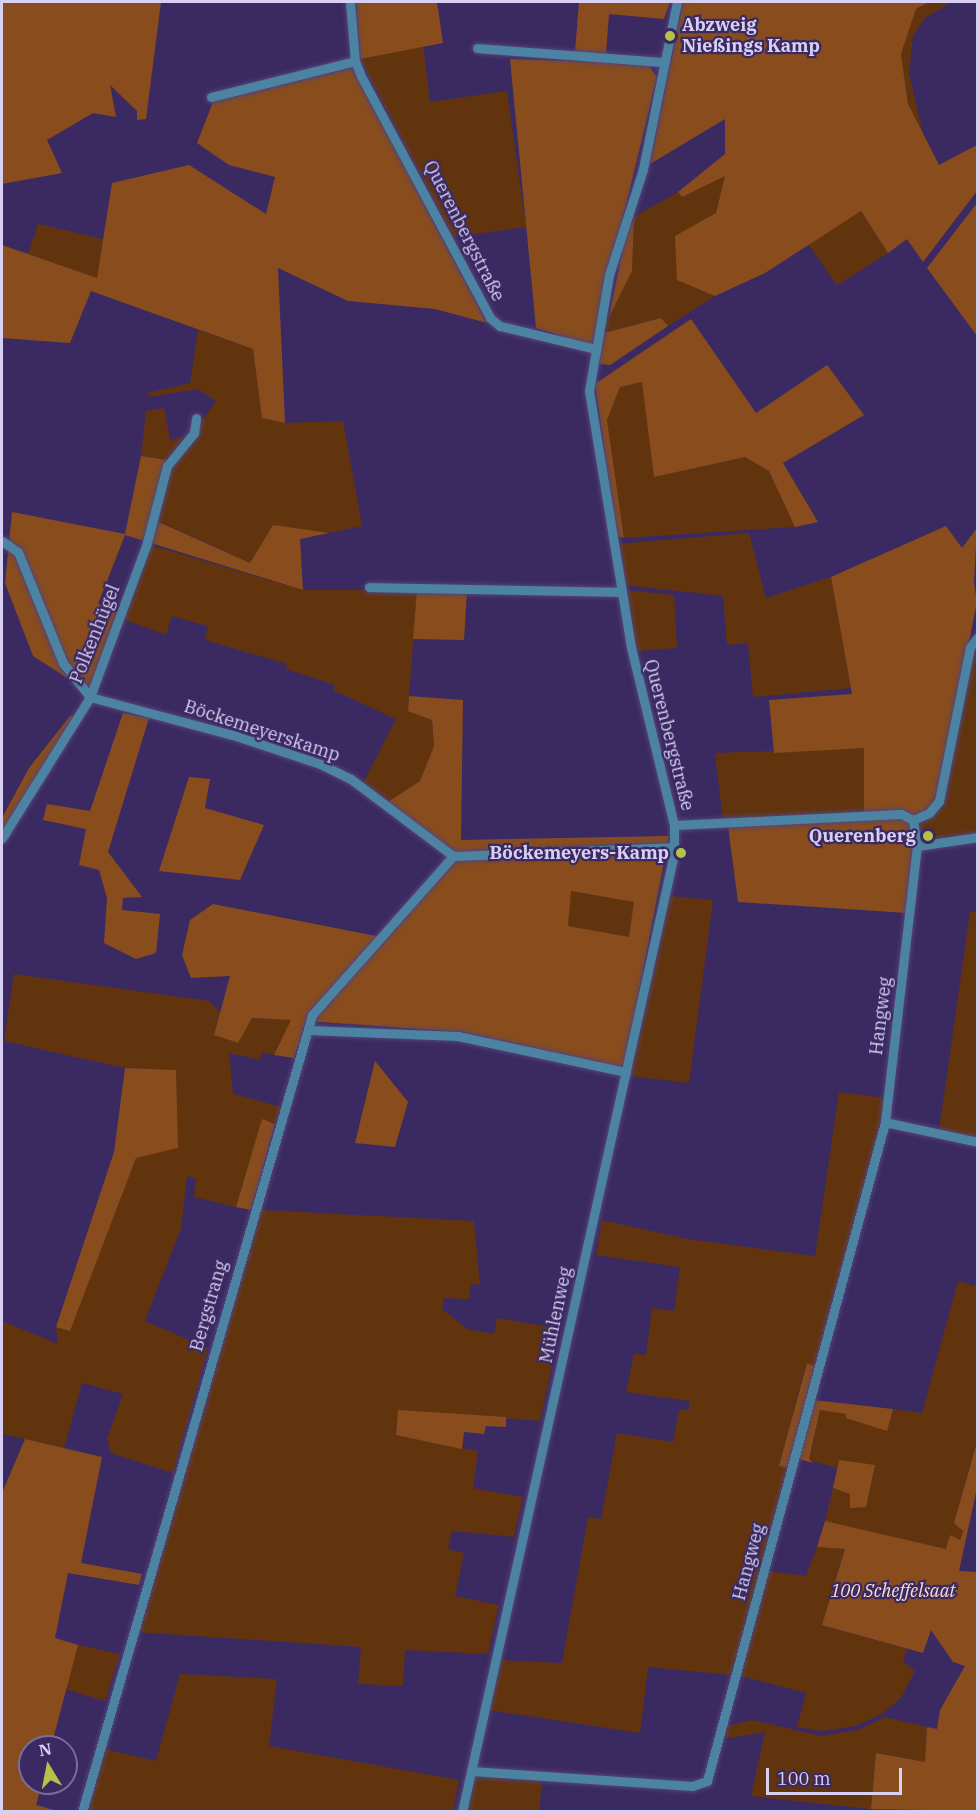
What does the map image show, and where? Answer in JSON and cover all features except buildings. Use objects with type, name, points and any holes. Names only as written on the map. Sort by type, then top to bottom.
[{"type":"street","points":[[211,97],[355,61],[350,2]]},
{"type":"street","name":"Querenbergstraße","points":[[677,2],[643,168],[609,275],[596,349],[591,411],[632,653],[674,825],[901,814],[913,820]]},
{"type":"street","points":[[477,48],[664,62]]},
{"type":"street","name":"Querenbergstraße","points":[[355,61],[490,318],[501,326],[596,349]]},
{"type":"street","name":"Polkenhügel","points":[[90,697],[146,546],[167,466],[194,433],[196,418]]},
{"type":"street","name":"Polkenhügel","points":[[2,541],[18,552],[63,663],[90,697]]},
{"type":"street","points":[[369,587],[622,592]]},
{"type":"street","points":[[978,637],[970,647],[939,801],[929,813],[913,820],[917,846],[978,837]]},
{"type":"street","points":[[2,838],[90,697]]},
{"type":"street","name":"Böckemeyerskamp","points":[[90,697],[320,764],[351,779],[453,856]]},
{"type":"street","name":"Mühlenweg","points":[[462,1812],[626,1072],[674,847],[674,825]]},
{"type":"street","name":"Hangweg","points":[[471,1771],[692,1786],[707,1780],[885,1122],[917,846]]},
{"type":"street","points":[[453,856],[674,847]]},
{"type":"street","name":"Bergstrang","points":[[82,1812],[308,1030],[318,1003],[453,856]]},
{"type":"street","points":[[308,1030],[458,1036],[626,1072]]},
{"type":"street","points":[[885,1122],[978,1142]]},
{"type":"shaded area","points":[[929,2],[952,2],[925,18],[913,36],[909,73],[923,134],[908,104],[901,54],[916,9]]},
{"type":"shaded area","points":[[423,45],[430,102],[507,91],[526,227],[453,237],[360,59]]},
{"type":"shaded area","points":[[725,175],[716,213],[677,280],[715,296],[668,326],[661,318],[600,334],[632,271],[634,217],[678,192],[682,197]]},
{"type":"shaded area","points":[[861,211],[888,253],[837,285],[808,244]]},
{"type":"shaded area","points":[[38,224],[103,239],[97,278],[28,254]]},
{"type":"shaded area","points":[[198,330],[253,349],[262,418],[285,423],[343,421],[362,526],[329,533],[273,526],[250,563],[156,520],[169,468],[216,401],[198,389],[148,397],[148,393],[190,383]]},
{"type":"shaded area","points":[[643,382],[654,477],[745,457],[769,471],[795,527],[624,538],[607,420],[620,387]]},
{"type":"shaded area","points":[[164,408],[170,440],[185,436],[166,460],[141,456],[146,411]]},
{"type":"shaded area","points":[[749,533],[766,598],[831,577],[851,688],[753,697],[748,643],[727,645],[723,596],[625,585],[617,544]]},
{"type":"shaded area","points":[[150,545],[303,590],[417,590],[408,710],[432,720],[434,746],[420,781],[388,802],[363,783],[396,719],[333,690],[335,685],[286,669],[287,664],[205,640],[208,626],[172,616],[166,635],[123,619]]},
{"type":"shaded area","points":[[626,590],[674,595],[677,648],[637,651]]},
{"type":"shaded area","points":[[977,641],[977,835],[922,843],[918,820]]},
{"type":"shaded area","points":[[864,748],[864,814],[723,819],[715,753]]},
{"type":"shaded area","points":[[570,891],[635,902],[629,937],[567,926]]},
{"type":"shaded area","points":[[670,896],[713,900],[689,1083],[631,1076]]},
{"type":"shaded area","points":[[970,912],[977,912],[977,1139],[939,1131]]},
{"type":"shaded area","points":[[14,974],[209,1001],[220,1012],[214,1035],[237,1043],[252,1018],[292,1020],[274,1055],[262,1052],[260,1060],[229,1053],[233,1094],[282,1107],[275,1124],[262,1120],[236,1207],[194,1197],[196,1178],[187,1176],[181,1228],[145,1321],[208,1348],[173,1473],[111,1453],[107,1439],[123,1394],[82,1383],[64,1448],[2,1434],[2,1321],[58,1344],[56,1327],[70,1330],[136,1158],[177,1148],[176,1070],[125,1068],[4,1041]]},
{"type":"shaded area","points":[[839,1092],[886,1098],[883,1121],[816,1367],[806,1364],[779,1466],[789,1468],[732,1675],[648,1667],[640,1733],[488,1710],[500,1660],[562,1663],[588,1517],[601,1519],[617,1433],[673,1442],[679,1410],[689,1410],[689,1401],[626,1392],[634,1354],[646,1355],[652,1308],[674,1311],[680,1267],[596,1255],[602,1220],[687,1239],[815,1256]]},
{"type":"shaded area","points":[[261,1210],[474,1221],[480,1285],[471,1284],[469,1299],[444,1298],[442,1309],[467,1329],[494,1334],[497,1318],[560,1329],[540,1421],[398,1410],[396,1435],[478,1451],[473,1488],[523,1497],[514,1537],[452,1531],[448,1549],[464,1553],[455,1596],[499,1605],[488,1654],[405,1650],[403,1686],[358,1684],[361,1647],[136,1632]]},
{"type":"shaded area","points":[[977,1276],[977,1442],[954,1523],[963,1530],[960,1540],[946,1549],[825,1521],[833,1488],[850,1494],[866,1507],[838,1460],[837,1468],[809,1460],[820,1410],[847,1414],[846,1418],[887,1430],[893,1409],[922,1413],[958,1281],[974,1286]]},
{"type":"shaded area","points":[[817,1547],[845,1549],[822,1625],[907,1649],[903,1662],[915,1671],[901,1698],[882,1714],[855,1726],[822,1731],[797,1727],[806,1693],[737,1675],[767,1571],[806,1576]]},
{"type":"shaded area","points":[[78,1645],[120,1654],[105,1701],[65,1689]]},
{"type":"shaded area","points":[[180,1674],[277,1679],[269,1746],[459,1780],[453,1811],[87,1812],[104,1749],[156,1761]]},
{"type":"shaded area","points":[[885,1717],[927,1727],[925,1762],[876,1753],[871,1809],[751,1796],[765,1732],[722,1739],[724,1727],[752,1720],[821,1736],[858,1730]]},
{"type":"shaded area","points":[[475,1776],[542,1781],[539,1811],[466,1812]]},
{"type":"green space","points":[[2,2],[161,2],[146,119],[137,120],[137,111],[110,85],[116,117],[93,113],[47,140],[62,173],[2,184]]},
{"type":"green space","points":[[356,2],[437,2],[443,43],[360,59]]},
{"type":"green space","points":[[579,2],[670,2],[664,19],[609,14],[606,54],[575,52]]},
{"type":"green space","points":[[683,2],[929,2],[916,9],[901,54],[908,104],[939,165],[977,145],[977,191],[923,262],[907,239],[888,253],[861,211],[765,273],[715,296],[677,280],[675,236],[716,213],[725,176],[682,197],[678,192],[725,154],[725,119],[650,164]]},
{"type":"green space","points":[[510,59],[634,63],[649,66],[657,77],[592,345],[536,328]]},
{"type":"green space","points":[[352,68],[487,323],[435,309],[348,301],[278,268],[285,423],[262,418],[253,349],[91,291],[70,343],[2,338],[2,245],[97,278],[112,183],[189,165],[266,214],[275,177],[229,165],[197,143],[213,102]]},
{"type":"green space","points":[[977,203],[977,336],[927,268]]},
{"type":"green space","points":[[634,217],[632,271],[609,317],[624,244]]},
{"type":"green space","points":[[661,318],[668,326],[610,365],[600,364],[600,334]]},
{"type":"green space","points":[[691,319],[756,413],[827,365],[864,415],[783,463],[818,522],[795,527],[769,471],[745,457],[654,477],[642,382],[620,387],[607,420],[624,538],[617,536],[595,384]]},
{"type":"green space","points":[[141,456],[166,460],[152,519],[250,563],[273,525],[329,533],[300,539],[303,590],[125,535],[98,604],[120,613],[89,692],[33,656],[5,583],[12,512],[125,534]]},
{"type":"green space","points":[[946,526],[962,548],[977,528],[974,583],[977,602],[937,800],[913,819],[864,814],[864,748],[774,753],[769,700],[852,694],[831,577]]},
{"type":"green space","points":[[417,590],[467,591],[464,640],[413,639]]},
{"type":"green space","points":[[409,696],[463,700],[461,840],[669,836],[624,1069],[463,1032],[306,1021],[294,1058],[274,1055],[291,1020],[252,1018],[238,1043],[214,1035],[230,976],[191,978],[182,955],[190,920],[213,904],[381,937],[452,852],[388,802],[420,781],[434,746],[432,720],[408,711]],"holes":[[[571,891],[634,902],[629,937],[568,926]]]},
{"type":"green space","points":[[123,713],[149,718],[108,852],[142,897],[123,898],[122,910],[160,914],[156,953],[136,959],[104,943],[107,898],[99,870],[79,865],[86,829],[43,820],[47,804],[90,811]]},
{"type":"green space","points":[[70,716],[75,717],[2,835],[2,818],[29,768]]},
{"type":"green space","points":[[189,777],[210,779],[205,808],[264,825],[240,880],[159,871]]},
{"type":"green space","points":[[901,816],[912,821],[914,844],[907,913],[738,902],[728,826]]},
{"type":"green space","points":[[375,1061],[408,1102],[395,1147],[355,1143]]},
{"type":"green space","points":[[125,1068],[176,1070],[178,1148],[136,1158],[70,1331],[56,1327],[114,1152]]},
{"type":"green space","points":[[262,1119],[275,1124],[251,1210],[236,1207]]},
{"type":"green space","points":[[807,1363],[816,1367],[813,1400],[893,1409],[887,1431],[846,1418],[846,1414],[820,1410],[809,1459],[813,1463],[792,1457],[789,1468],[779,1466]]},
{"type":"green space","points":[[398,1410],[506,1417],[506,1427],[486,1426],[484,1434],[464,1432],[462,1449],[396,1435]]},
{"type":"green space","points":[[25,1439],[102,1457],[81,1563],[142,1574],[139,1585],[68,1573],[55,1638],[78,1645],[54,1735],[18,1735],[18,1795],[39,1795],[36,1805],[58,1811],[2,1811],[2,1493]]},
{"type":"green space","name":"100 Scheffelsaat","points":[[977,1442],[977,1488],[959,1571],[977,1572],[977,1811],[871,1809],[876,1753],[925,1762],[927,1727],[937,1729],[940,1710],[965,1666],[953,1662],[931,1630],[923,1653],[822,1625],[845,1549],[817,1547],[825,1521],[946,1549],[950,1535],[960,1540],[963,1531],[954,1523]]},
{"type":"green space","points":[[839,1460],[875,1465],[866,1507],[850,1508],[850,1494],[833,1488]]},
{"type":"place","name":"Abzweig Nießings Kamp","points":[[670,36]]},
{"type":"place","name":"Querenberg","points":[[928,836]]},
{"type":"place","name":"Böckemeyers-Kamp","points":[[681,853]]}]
